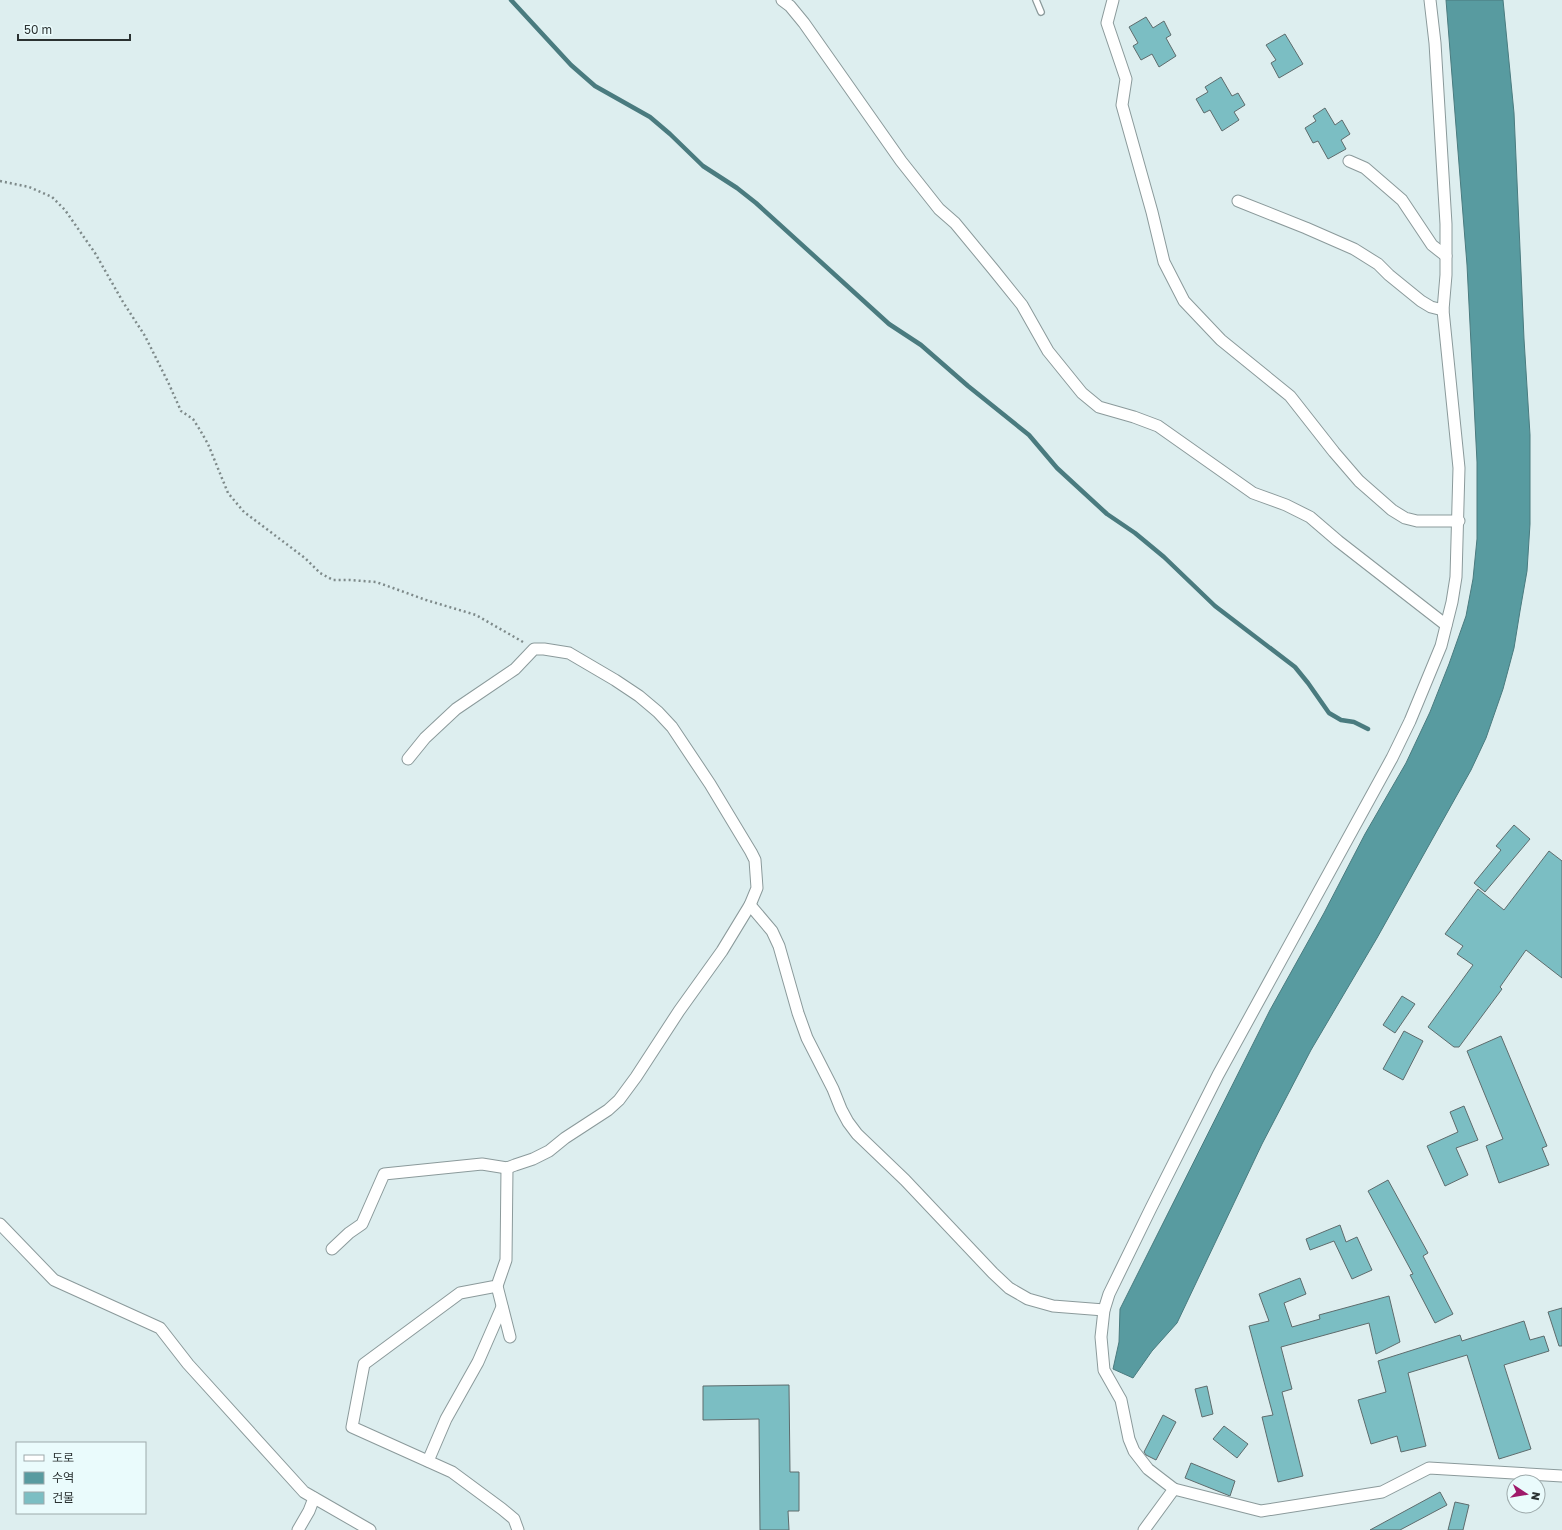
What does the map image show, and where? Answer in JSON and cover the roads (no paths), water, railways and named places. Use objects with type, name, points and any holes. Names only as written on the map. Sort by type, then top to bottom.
[{"type":"street","points":[[782,0],[790,6],[804,23],[900,161],[939,209],[955,223],[1022,305],[1048,351],[1082,392],[1099,407],[1134,417],[1158,426],[1253,493],[1286,505],[1310,517],[1446,626]]},
{"type":"street","points":[[1113,0],[1108,23],[1126,79],[1122,105],[1152,212],[1164,262],[1184,300],[1196,315],[1221,340],[1290,396],[1359,481],[1388,506],[1405,518],[1417,521],[1458,521]]},
{"type":"street","points":[[1430,0],[1435,43],[1446,224],[1443,310],[1459,468],[1456,577],[1446,626],[1433,666],[1395,752],[1218,1075],[1150,1208],[1109,1294],[1104,1310],[1101,1337],[1104,1370],[1121,1400],[1129,1438],[1134,1451],[1148,1469],[1174,1489],[1261,1511],[1382,1492],[1429,1468],[1562,1476]]},
{"type":"street","points":[[1348,161],[1365,168],[1402,200],[1432,245],[1446,256]]},
{"type":"street","points":[[1238,201],[1354,249],[1378,264],[1421,301],[1431,307],[1443,310]]},
{"type":"street","points":[[332,1249],[349,1233],[362,1224],[384,1174],[482,1164],[507,1168],[533,1159],[549,1151],[565,1138],[608,1110],[619,1100],[644,1065],[678,1011],[722,952],[750,905],[757,888],[755,860],[743,837],[672,727],[658,712],[639,696],[615,680],[568,653],[544,649],[534,650],[515,669],[456,709],[425,738],[408,759]]},
{"type":"street","points":[[750,905],[772,931],[779,946],[798,1013],[807,1038],[833,1089],[841,1109],[857,1134],[905,1180],[1009,1288],[1028,1299],[1054,1306],[1104,1310]]},
{"type":"street","points":[[507,1168],[506,1260],[497,1286],[510,1337]]},
{"type":"street","points":[[0,1224],[54,1280],[160,1328],[188,1364],[304,1492],[370,1530]]},
{"type":"street","points":[[497,1286],[460,1293],[364,1364],[352,1427],[452,1472],[514,1519],[518,1530]]},
{"type":"street","points":[[428,1461],[446,1419],[478,1362],[502,1307]]},
{"type":"street","points":[[1144,1530],[1174,1489]]},
{"type":"street","points":[[298,1530],[309,1511],[314,1498]]},
{"type":"street","points":[[344,1516],[348,1530]]},
{"type":"lane","points":[[1036,0],[1041,12]]},
{"type":"water","points":[[1446,0],[1503,0],[1514,113],[1524,339],[1530,435],[1530,524],[1527,571],[1514,648],[1503,689],[1486,738],[1471,770],[1377,938],[1311,1050],[1262,1144],[1177,1323],[1152,1351],[1133,1378],[1113,1369],[1119,1342],[1120,1309],[1270,1010],[1324,913],[1365,834],[1406,763],[1430,712],[1466,616],[1473,579],[1477,539],[1477,462],[1467,265]]},
{"type":"waterway","points":[[511,0],[571,65],[595,86],[650,117],[703,166],[737,188],[756,203],[889,324],[921,345],[968,386],[1029,435],[1057,468],[1107,514],[1135,533],[1164,557],[1215,606],[1295,667],[1329,713],[1341,720],[1354,722],[1368,729]]}]
